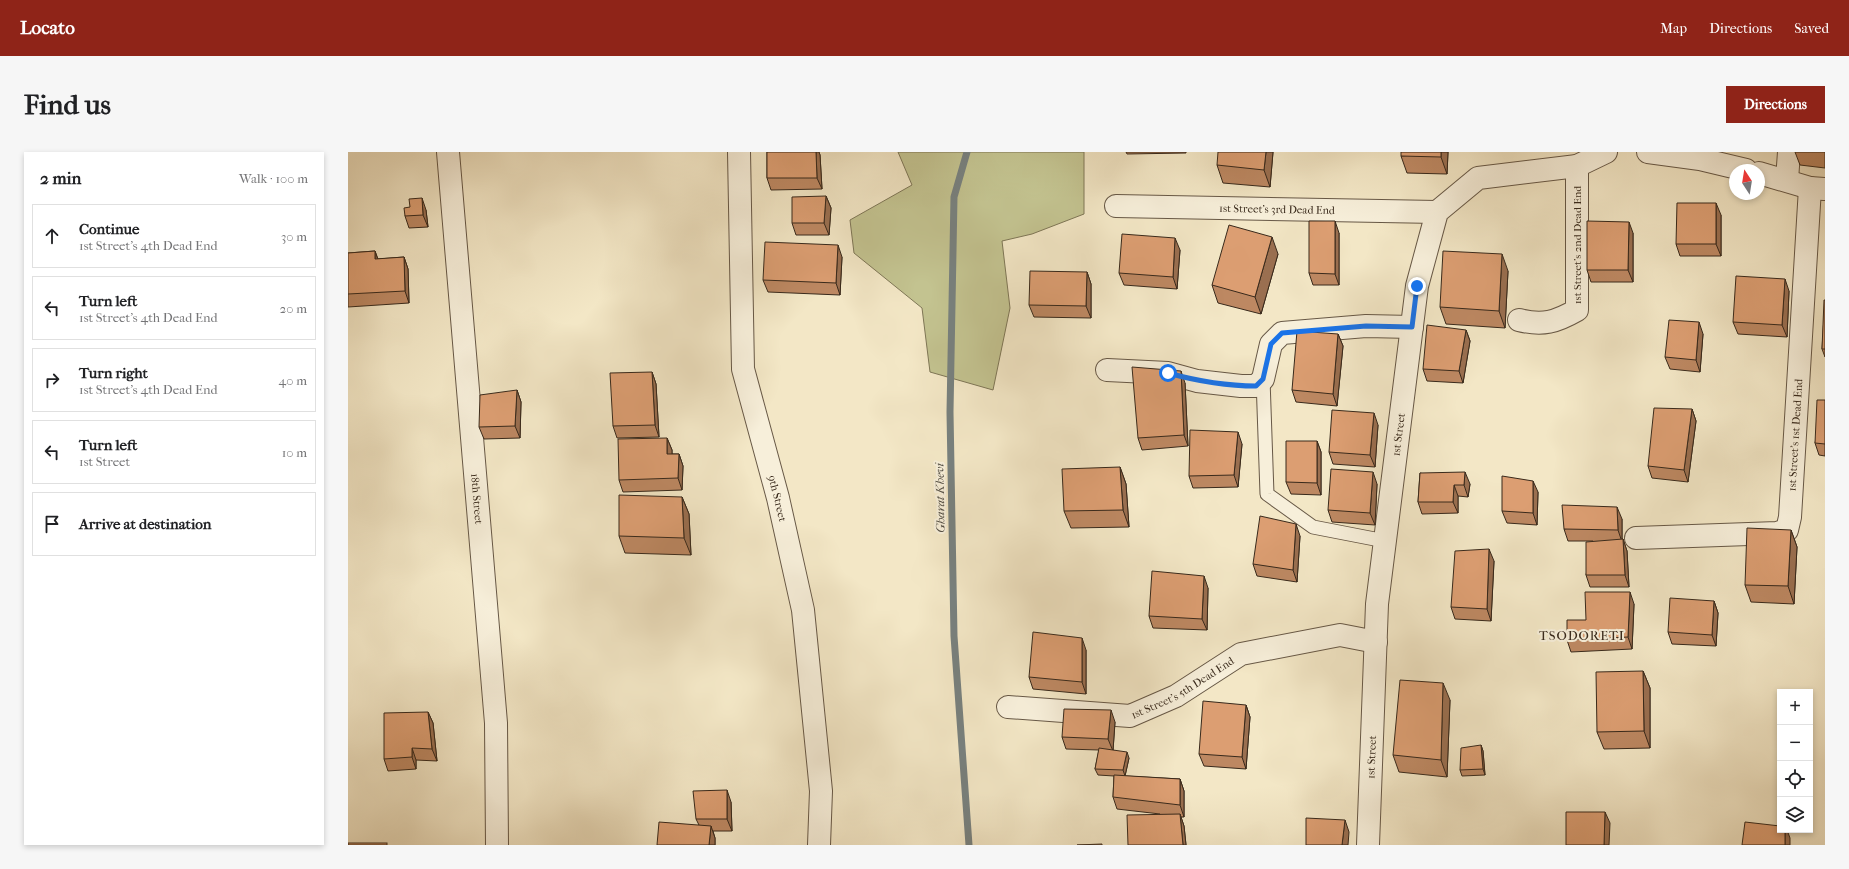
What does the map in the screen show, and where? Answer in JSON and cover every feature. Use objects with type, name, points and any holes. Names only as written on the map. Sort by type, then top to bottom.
[{"type":"street","name":"18th Street","points":[[448,152],[496,723],[497,845]]},
{"type":"street","name":"9th Street","points":[[739,152],[743,369],[778,498],[803,610],[821,791],[819,845]]},
{"type":"street","points":[[1437,212],[1478,178],[1577,166],[1606,152]]},
{"type":"street","points":[[1648,152],[1700,159],[1729,166]]},
{"type":"street","points":[[1787,180],[1789,152]]},
{"type":"street","name":"1st Street's 2nd Dead End","points":[[1519,320],[1535,324],[1558,321],[1577,310],[1577,166]]},
{"type":"street","points":[[1765,174],[1818,189]]},
{"type":"street","name":"1st Street's 1st Dead End","points":[[1636,538],[1777,533],[1787,530],[1790,517],[1818,189]]},
{"type":"street","name":"1st Street's 3rd Dead End","points":[[1116,206],[1437,212]]},
{"type":"street","name":"1st Street","points":[[1368,845],[1377,604],[1417,286],[1437,212]]},
{"type":"street","points":[[1107,370],[1168,373],[1197,380],[1241,386],[1256,386],[1263,379],[1271,344],[1282,333],[1366,326],[1412,327]]},
{"type":"street","name":"1st Street's 5th Dead End","points":[[1008,707],[1130,716],[1176,696],[1241,654],[1340,635],[1376,642]]},
{"type":"lane","points":[[1263,379],[1267,494],[1313,527],[1385,541]]},
{"type":"green space","points":[[898,152],[1084,152],[1084,214],[1032,234],[1002,241],[1010,308],[993,390],[930,372],[922,308],[854,253],[850,220],[912,185]]},
{"type":"building","points":[[767,152],[816,152],[817,178],[767,178]]},
{"type":"building","points":[[1218,152],[1266,152],[1264,170],[1217,165]]},
{"type":"building","points":[[1401,152],[1441,152],[1441,157],[1401,156]]},
{"type":"building","points":[[826,196],[824,223],[792,223],[792,197]]},
{"type":"building","points":[[422,198],[423,215],[405,216],[404,208],[410,207],[409,199]]},
{"type":"building","points":[[1677,203],[1716,203],[1716,244],[1676,244]]},
{"type":"building","points":[[1309,221],[1335,221],[1335,274],[1309,273]]},
{"type":"building","points":[[1587,221],[1629,222],[1628,270],[1587,270]]},
{"type":"building","points":[[1229,225],[1272,237],[1255,297],[1212,285]]},
{"type":"building","points":[[1122,234],[1175,238],[1173,277],[1119,273]]},
{"type":"building","points":[[765,242],[838,245],[836,283],[763,280]]},
{"type":"building","points":[[375,251],[375,259],[404,257],[405,291],[348,294],[348,253]]},
{"type":"building","points":[[1443,251],[1502,254],[1499,311],[1440,307]]},
{"type":"building","points":[[1030,271],[1087,272],[1086,306],[1029,305]]},
{"type":"building","points":[[1736,276],[1785,279],[1782,325],[1733,322]]},
{"type":"building","points":[[1824,300],[1825,349],[1822,349]]},
{"type":"building","points":[[1669,320],[1699,322],[1696,360],[1665,357]]},
{"type":"building","points":[[1427,325],[1466,330],[1459,371],[1423,369]]},
{"type":"building","points":[[1297,331],[1338,334],[1333,394],[1292,390]]},
{"type":"building","points":[[1132,367],[1181,371],[1184,435],[1138,438]]},
{"type":"building","points":[[652,372],[655,425],[613,426],[610,373]]},
{"type":"building","points":[[517,390],[515,426],[479,427],[480,395]]},
{"type":"building","points":[[1817,400],[1825,400],[1825,444],[1815,443]]},
{"type":"building","points":[[1654,408],[1692,409],[1684,470],[1648,466]]},
{"type":"building","points":[[1332,410],[1374,413],[1370,455],[1329,452]]},
{"type":"building","points":[[1190,430],[1238,432],[1234,475],[1189,476]]},
{"type":"building","points":[[667,438],[667,454],[679,454],[678,478],[619,480],[618,439]]},
{"type":"building","points":[[1286,441],[1317,441],[1317,483],[1286,482]]},
{"type":"building","points":[[1120,467],[1123,510],[1064,511],[1062,469]]},
{"type":"building","points":[[1331,469],[1373,472],[1370,513],[1328,510]]},
{"type":"building","points":[[1465,472],[1464,485],[1454,485],[1453,502],[1418,502],[1420,473]]},
{"type":"building","points":[[1502,476],[1533,481],[1533,513],[1502,511]]},
{"type":"building","points":[[619,495],[682,497],[684,538],[619,536]]},
{"type":"building","points":[[1562,505],[1617,507],[1618,530],[1564,529]]},
{"type":"building","points":[[1260,516],[1296,524],[1293,570],[1253,564]]},
{"type":"building","points":[[1747,528],[1791,530],[1788,586],[1745,585]]},
{"type":"building","points":[[1623,539],[1625,575],[1586,575],[1586,542]]},
{"type":"building","points":[[1489,549],[1487,609],[1451,607],[1455,551]]},
{"type":"building","points":[[1152,571],[1204,576],[1202,619],[1149,616]]},
{"type":"building","points":[[1585,592],[1630,592],[1628,637],[1567,640],[1567,620],[1586,620]]},
{"type":"building","points":[[1670,598],[1714,601],[1712,635],[1668,632]]},
{"type":"building","points":[[1033,632],[1082,638],[1082,682],[1029,677]]},
{"type":"building","points":[[1643,671],[1644,731],[1597,732],[1596,672]]},
{"type":"building","points":[[1400,680],[1443,683],[1441,760],[1393,755]]},
{"type":"building","points":[[1203,701],[1246,705],[1242,757],[1199,754]]},
{"type":"building","points":[[1064,709],[1111,710],[1108,739],[1062,737]]},
{"type":"building","points":[[428,712],[432,749],[412,748],[412,757],[384,759],[384,713]]},
{"type":"building","points":[[1481,745],[1483,769],[1460,770],[1461,748]]},
{"type":"building","points":[[1099,748],[1127,752],[1123,770],[1095,769]]},
{"type":"building","points":[[1114,775],[1180,779],[1180,805],[1113,797]]},
{"type":"building","points":[[727,790],[727,819],[696,819],[693,791]]},
{"type":"building","points":[[1566,812],[1605,812],[1604,845],[1566,845]]},
{"type":"building","points":[[1180,814],[1183,845],[1128,845],[1127,815]]},
{"type":"building","points":[[1306,818],[1345,820],[1342,845],[1306,845]]},
{"type":"building","points":[[659,822],[711,826],[709,845],[657,845]]},
{"type":"building","points":[[1745,822],[1777,826],[1777,833],[1785,833],[1785,845],[1742,845]]},
{"type":"building","points":[[348,843],[387,843],[387,845],[348,845]]},
{"type":"building","points":[[1102,844],[1102,845],[1077,845]]},
{"type":"waterway","name":"Gharat Khevi","points":[[967,152],[954,197],[950,412],[954,636],[969,845]]},
{"type":"district","name":"TSODORETI","points":[[1582,635]]},
{"type":"route","points":[[1168,373],[1197,380],[1241,386],[1256,386],[1263,379],[1271,344],[1282,333],[1366,326],[1412,327],[1417,286]]}]
